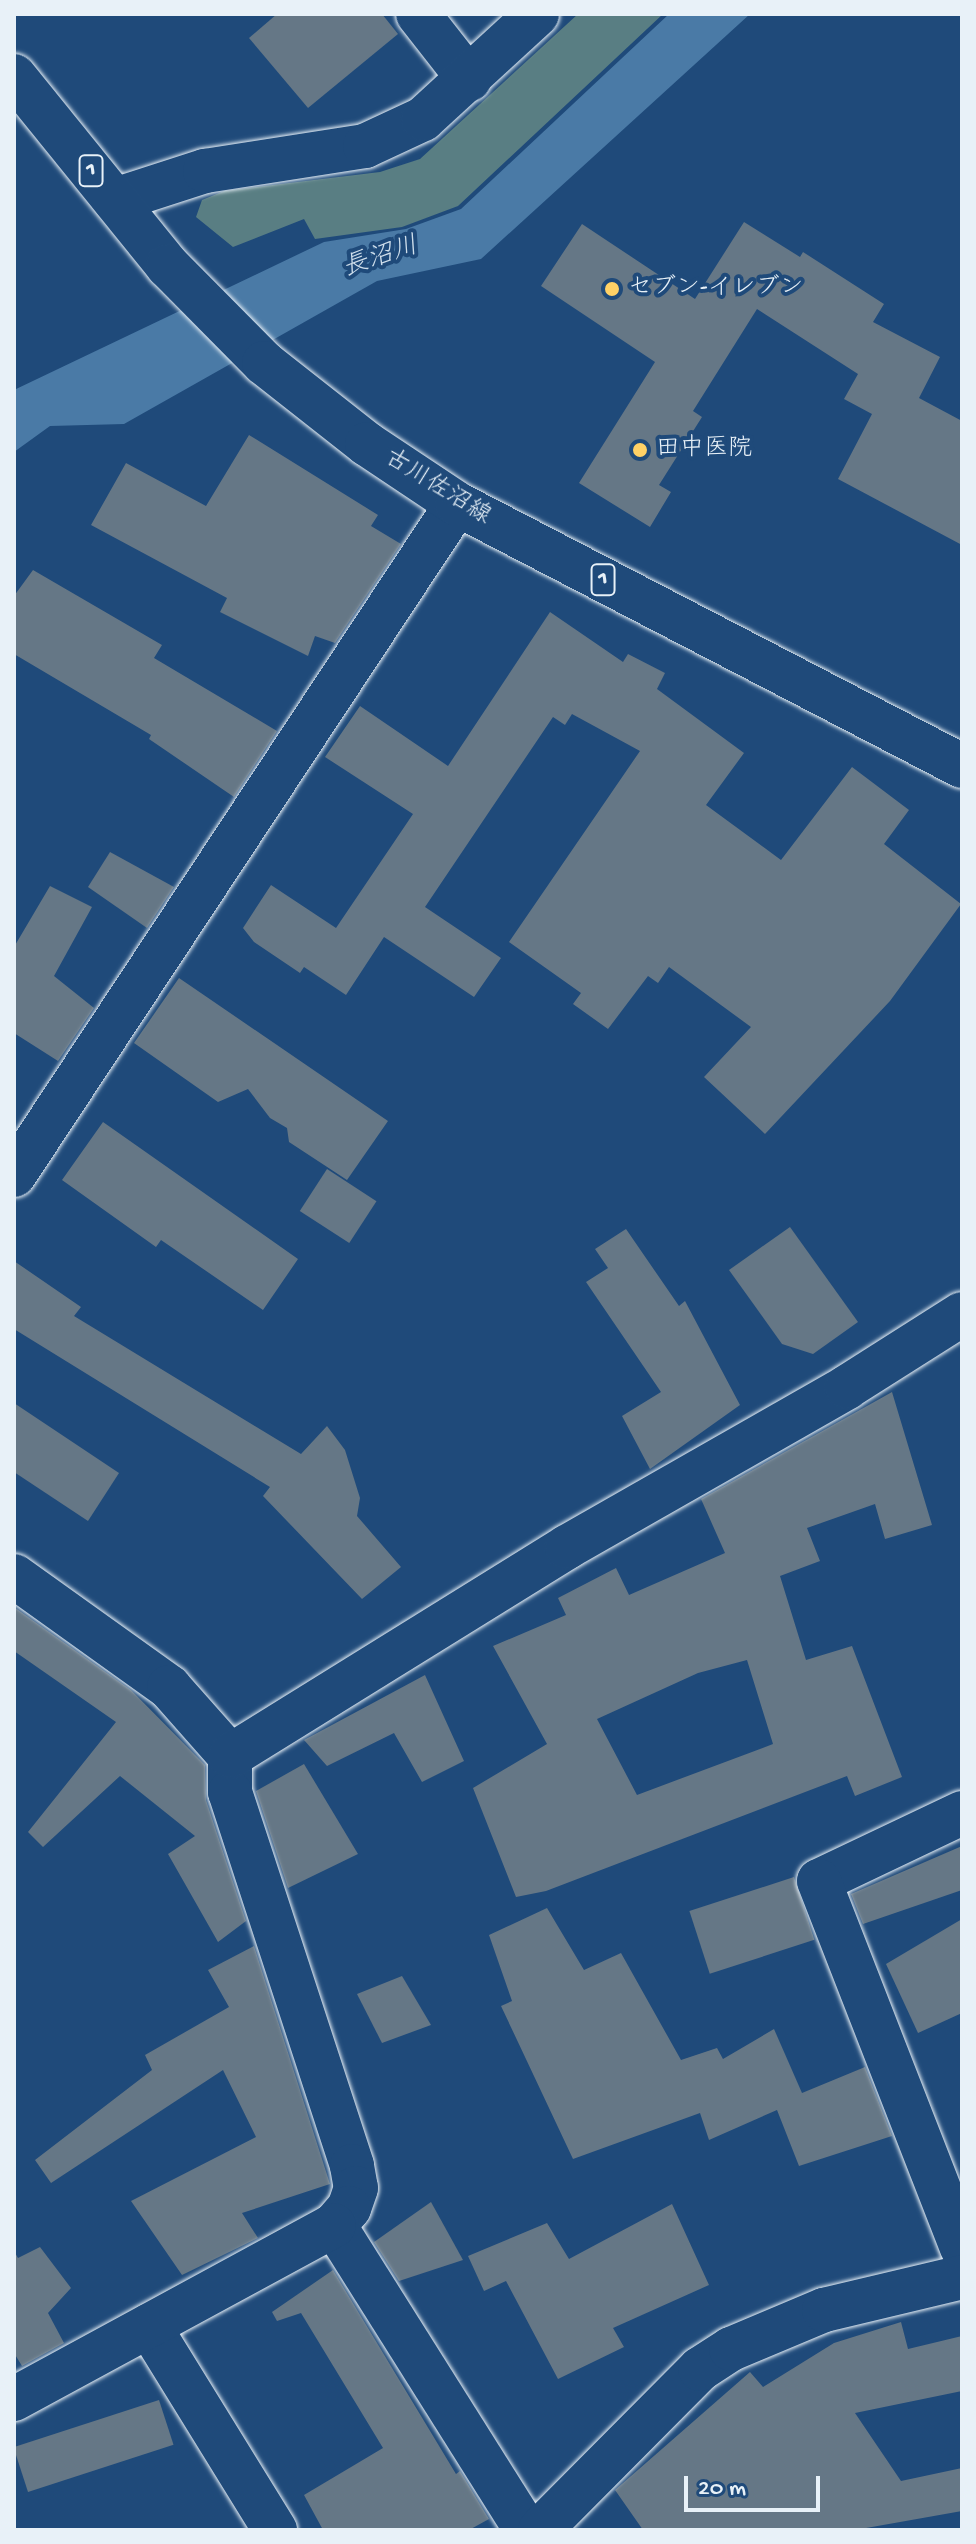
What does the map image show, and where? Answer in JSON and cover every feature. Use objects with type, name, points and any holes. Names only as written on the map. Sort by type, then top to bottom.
[{"type":"street","points":[[418,14],[469,79]]},
{"type":"street","points":[[115,200],[205,171],[365,146],[423,119],[537,14]]},
{"type":"street","name":"古川佐沼線","points":[[14,76],[168,266],[264,363],[367,444],[457,504],[962,766]]},
{"type":"street","points":[[14,1175],[457,504]]},
{"type":"street","points":[[230,1756],[567,1547],[847,1387],[962,1314]]},
{"type":"street","points":[[14,1576],[169,1687],[230,1756],[230,1792],[352,2166],[356,2188],[349,2208],[334,2225],[14,2399]]},
{"type":"street","points":[[962,1813],[819,1881],[962,2247]]},
{"type":"street","points":[[334,2225],[526,2530]]},
{"type":"street","points":[[540,2530],[700,2369],[731,2349],[824,2310],[962,2277]]},
{"type":"street","points":[[149,2326],[275,2530]]},
{"type":"green space","points":[[578,14],[663,14],[458,206],[402,227],[315,239],[304,219],[233,247],[196,217],[202,200],[224,191],[380,172],[420,159]]},
{"type":"water","name":"長沼川","points":[[669,14],[750,14],[481,259],[377,281],[124,424],[50,426],[14,452],[14,390],[324,242],[406,229],[461,209]]},
{"type":"building","points":[[277,14],[382,14],[398,34],[308,108],[249,38]]},
{"type":"building","points":[[744,222],[800,257],[803,252],[884,304],[873,322],[940,357],[919,398],[962,421],[962,545],[838,479],[872,414],[844,399],[858,374],[757,309],[693,411],[702,417],[659,485],[671,492],[650,527],[579,483],[655,362],[541,286],[582,224],[695,299]]},
{"type":"building","points":[[249,435],[378,515],[371,526],[401,544],[335,643],[315,636],[308,656],[220,612],[227,598],[91,525],[126,463],[206,506]]},
{"type":"building","points":[[33,570],[162,645],[154,658],[277,731],[234,797],[149,739],[151,735],[14,654],[14,596]]},
{"type":"building","points":[[550,612],[623,662],[628,654],[665,673],[657,689],[744,753],[706,805],[781,860],[852,767],[909,810],[884,844],[961,904],[890,1001],[765,1134],[704,1077],[751,1027],[669,967],[658,983],[648,976],[608,1029],[573,1004],[581,993],[509,942],[640,751],[572,714],[565,725],[553,717],[425,907],[501,958],[474,997],[384,937],[346,995],[304,967],[300,973],[254,942],[243,928],[271,885],[336,928],[413,814],[325,757],[360,706],[448,766]]},
{"type":"building","points":[[110,852],[174,887],[147,928],[88,887]]},
{"type":"building","points":[[50,886],[92,907],[54,976],[94,1008],[58,1061],[14,1033],[14,947]]},
{"type":"building","points":[[179,978],[388,1121],[347,1180],[289,1142],[287,1128],[270,1118],[248,1089],[218,1102],[134,1043]]},
{"type":"building","points":[[103,1122],[298,1259],[263,1310],[161,1240],[156,1247],[62,1180]]},
{"type":"building","points":[[327,1169],[376,1201],[349,1243],[300,1211]]},
{"type":"building","points":[[790,1227],[858,1322],[813,1354],[782,1344],[729,1270]]},
{"type":"building","points":[[626,1229],[679,1306],[685,1301],[740,1405],[650,1469],[622,1416],[661,1392],[586,1282],[608,1268],[595,1249]]},
{"type":"building","points":[[14,1261],[81,1307],[74,1316],[301,1454],[327,1426],[345,1450],[360,1498],[357,1516],[401,1567],[362,1599],[263,1496],[270,1487],[14,1329]]},
{"type":"building","points":[[892,1392],[932,1525],[885,1539],[875,1504],[807,1528],[820,1561],[780,1576],[806,1660],[852,1646],[902,1777],[855,1796],[847,1776],[546,1891],[516,1897],[473,1788],[547,1744],[493,1646],[566,1615],[558,1598],[616,1568],[629,1595],[725,1553],[701,1499]],"holes":[[[747,1660],[773,1744],[637,1795],[597,1719],[698,1673]]]},
{"type":"building","points":[[14,1403],[119,1473],[88,1521],[14,1472]]},
{"type":"building","points":[[14,1607],[131,1690],[205,1765],[206,1800],[246,1921],[218,1942],[168,1854],[195,1836],[120,1776],[43,1847],[28,1832],[116,1722],[14,1651]]},
{"type":"building","points":[[425,1675],[464,1761],[422,1782],[394,1733],[327,1766],[304,1740]]},
{"type":"building","points":[[304,1764],[358,1854],[288,1888],[256,1791]]},
{"type":"building","points":[[962,1846],[962,1890],[863,1924],[851,1894]]},
{"type":"building","points":[[794,1877],[814,1940],[710,1974],[689,1911]]},
{"type":"building","points":[[547,1908],[584,1970],[621,1953],[681,2060],[717,2048],[723,2059],[774,2029],[802,2093],[865,2067],[892,2136],[799,2166],[777,2110],[709,2140],[700,2113],[573,2159],[501,2006],[512,2001],[489,1935]]},
{"type":"building","points":[[962,1919],[962,2013],[918,2033],[886,1964]]},
{"type":"building","points":[[254,1946],[330,2184],[242,2213],[258,2238],[182,2275],[131,2201],[256,2137],[223,2070],[51,2183],[35,2160],[152,2070],[145,2055],[229,2007],[208,1970]]},
{"type":"building","points":[[402,1976],[431,2025],[382,2043],[357,1994]]},
{"type":"building","points":[[431,2202],[463,2260],[399,2281],[374,2242]]},
{"type":"building","points":[[672,2204],[709,2285],[613,2328],[624,2347],[558,2379],[506,2281],[484,2291],[468,2256],[547,2223],[569,2259]]},
{"type":"building","points":[[40,2247],[71,2288],[48,2313],[64,2343],[22,2366],[14,2353],[14,2251],[18,2258]]},
{"type":"building","points":[[333,2270],[456,2474],[460,2471],[489,2519],[469,2530],[323,2530],[304,2495],[383,2448],[301,2313],[277,2321],[272,2312]]},
{"type":"building","points":[[901,2322],[908,2349],[962,2336],[962,2391],[855,2413],[901,2481],[962,2468],[962,2511],[855,2530],[643,2530],[615,2490],[750,2372],[763,2387],[834,2343]]},
{"type":"building","points":[[159,2400],[174,2445],[28,2492],[14,2447]]},
{"type":"place","name":"セブン-イレブン","points":[[612,289]]},
{"type":"place","name":"田中医院","points":[[640,450]]}]
